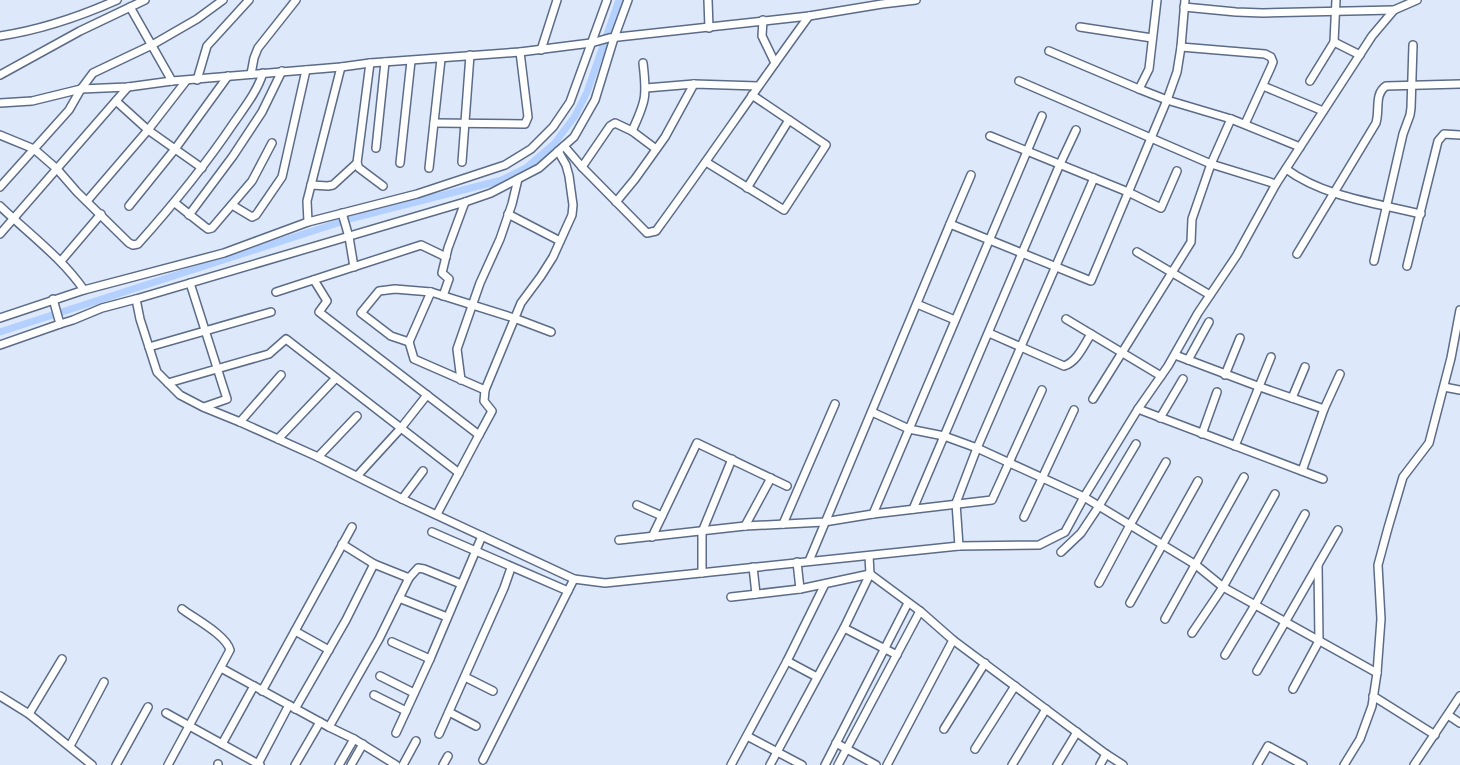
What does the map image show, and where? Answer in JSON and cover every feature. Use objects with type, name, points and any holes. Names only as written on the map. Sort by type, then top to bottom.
[{"type":"street","points":[[0,36],[21,33],[96,10],[117,0]]},
{"type":"street","points":[[0,75],[80,31],[145,0]]},
{"type":"street","points":[[0,187],[69,110],[93,73],[152,45],[197,19],[222,0]]},
{"type":"street","points":[[197,80],[207,46],[249,0]]},
{"type":"street","points":[[251,74],[258,48],[296,0]]},
{"type":"street","points":[[541,50],[557,0]]},
{"type":"street","points":[[0,318],[54,302],[80,284],[210,257],[308,222],[344,218],[505,165],[531,149],[553,127],[570,102],[594,42],[607,0]]},
{"type":"street","points":[[0,345],[59,320],[465,202],[491,193],[539,168],[574,137],[594,100],[611,38],[628,0]]},
{"type":"street","points":[[708,0],[709,28]]},
{"type":"street","points":[[0,103],[32,101],[81,89],[541,50],[611,38],[709,28],[763,28],[882,2],[916,0]]},
{"type":"street","points":[[1139,89],[1149,69],[1157,0]]},
{"type":"street","points":[[1310,81],[1334,42],[1336,0]]},
{"type":"street","points":[[950,224],[1091,281],[1177,72],[1184,4],[1263,13],[1394,10],[1417,0]]},
{"type":"street","points":[[131,7],[172,81]]},
{"type":"street","points":[[1181,357],[1210,295],[1237,256],[1276,184],[1290,172],[1300,147],[1323,111],[1372,36],[1394,10]]},
{"type":"street","points":[[561,148],[647,233],[656,231],[809,16]]},
{"type":"street","points":[[1080,27],[1152,38]]},
{"type":"street","points":[[763,28],[775,63]]},
{"type":"street","points":[[1334,42],[1360,55]]},
{"type":"street","points":[[1374,261],[1403,134],[1410,115],[1413,45]]},
{"type":"street","points":[[1181,47],[1265,54],[1272,57],[1273,62],[1245,124]]},
{"type":"street","points":[[1049,51],[1167,100],[1231,119],[1300,147]]},
{"type":"street","points":[[434,123],[522,125],[527,122],[520,52]]},
{"type":"street","points":[[462,162],[470,55]]},
{"type":"street","points":[[429,169],[441,59]]},
{"type":"street","points":[[400,163],[411,61]]},
{"type":"street","points":[[376,148],[385,62]]},
{"type":"street","points":[[370,63],[357,163],[359,168],[383,186]]},
{"type":"street","points":[[632,131],[643,108],[646,88],[643,63]]},
{"type":"street","points":[[308,222],[306,206],[341,67]]},
{"type":"street","points":[[232,205],[251,217],[256,215],[282,177],[306,70]]},
{"type":"street","points":[[189,215],[267,105],[282,72]]},
{"type":"street","points":[[0,135],[34,149],[134,245],[138,244],[175,203],[202,168],[257,89],[263,73]]},
{"type":"street","points":[[129,206],[228,76]]},
{"type":"street","points":[[87,201],[186,81]]},
{"type":"street","points":[[1019,81],[1212,164],[1276,184]]},
{"type":"street","points":[[646,88],[694,84],[758,86]]},
{"type":"street","points":[[616,202],[665,137],[694,84]]},
{"type":"street","points":[[1297,254],[1376,123],[1378,93],[1386,86],[1460,84]]},
{"type":"street","points":[[1263,86],[1323,111]]},
{"type":"street","points":[[0,234],[128,87]]},
{"type":"street","points":[[706,162],[784,210],[826,145],[752,95]]},
{"type":"street","points":[[116,101],[148,130],[202,168]]},
{"type":"street","points":[[873,514],[1042,116]]},
{"type":"street","points":[[1093,399],[1191,242],[1192,219],[1231,119]]},
{"type":"street","points":[[747,188],[789,120]]},
{"type":"street","points":[[582,167],[610,126],[615,123],[632,131],[656,149]]},
{"type":"street","points":[[913,509],[1076,130]]},
{"type":"street","points":[[1407,266],[1440,137],[1444,134],[1460,135]]},
{"type":"street","points":[[990,136],[1161,208],[1177,171]]},
{"type":"street","points":[[175,203],[208,229],[212,228],[257,173],[272,143]]},
{"type":"street","points":[[437,514],[492,411],[484,401],[485,390],[513,318],[541,276],[572,215],[569,176],[561,148]]},
{"type":"street","points":[[311,185],[334,185],[357,163]]},
{"type":"street","points":[[1290,172],[1333,193],[1421,214]]},
{"type":"street","points":[[809,561],[971,175]]},
{"type":"street","points":[[959,546],[956,503],[977,448],[1094,178]]},
{"type":"street","points":[[461,380],[457,349],[471,306],[500,239],[518,179]]},
{"type":"street","points":[[443,296],[449,279],[442,272],[465,202]]},
{"type":"street","points":[[0,206],[61,261],[80,284]]},
{"type":"street","points":[[61,261],[101,214]]},
{"type":"street","points":[[508,214],[560,241]]},
{"type":"street","points":[[344,218],[354,267]]},
{"type":"street","points":[[276,292],[421,245],[446,257]]},
{"type":"street","points":[[1137,252],[1210,295]]},
{"type":"street","points":[[314,280],[327,301],[319,312],[479,435]]},
{"type":"street","points":[[190,283],[228,399],[203,407]]},
{"type":"street","points":[[408,342],[391,336],[361,313],[379,291],[394,289],[430,292],[551,332]]},
{"type":"street","points":[[430,292],[408,342],[414,359],[485,390]]},
{"type":"street","points":[[136,299],[158,372],[180,395],[358,475],[437,514],[511,568],[571,585],[702,573],[753,573],[797,568],[809,561],[870,564],[908,603],[953,640],[1123,765]]},
{"type":"street","points":[[54,302],[59,320]]},
{"type":"street","points":[[917,303],[955,320]]},
{"type":"street","points":[[1344,765],[1360,739],[1371,706],[1377,673],[1381,619],[1378,565],[1402,477],[1429,443],[1451,358],[1460,310]]},
{"type":"street","points":[[149,347],[271,312]]},
{"type":"street","points":[[1066,319],[1161,376]]},
{"type":"street","points":[[1061,552],[1081,533],[1091,502],[1161,376],[1181,357],[1209,322]]},
{"type":"street","points":[[989,333],[1064,366],[1070,364],[1091,334]]},
{"type":"street","points":[[1225,374],[1240,338]]},
{"type":"street","points":[[168,383],[269,354],[286,339],[459,473]]},
{"type":"street","points":[[1181,357],[1324,409]]},
{"type":"street","points":[[1235,446],[1272,357]]},
{"type":"street","points":[[1292,398],[1305,367]]},
{"type":"street","points":[[240,422],[281,374]]},
{"type":"street","points":[[1302,471],[1324,409],[1340,374]]},
{"type":"street","points":[[278,439],[336,377]]},
{"type":"street","points":[[1160,418],[1183,379]]},
{"type":"street","points":[[1444,387],[1460,390]]},
{"type":"street","points":[[619,540],[745,526],[824,523],[873,514],[992,500],[1042,390]]},
{"type":"street","points":[[1202,434],[1217,392]]},
{"type":"street","points":[[358,475],[427,395]]},
{"type":"street","points":[[783,524],[835,404]]},
{"type":"street","points":[[1024,516],[1073,410]]},
{"type":"street","points":[[872,412],[909,429],[944,436],[977,448],[1091,502],[1196,565],[1223,587],[1377,673]]},
{"type":"street","points":[[1143,412],[1323,479]]},
{"type":"street","points":[[318,457],[357,416]]},
{"type":"street","points":[[652,537],[697,443],[788,486]]},
{"type":"street","points":[[731,597],[825,584],[870,564],[959,546],[1039,545],[1065,532],[1136,444]]},
{"type":"street","points":[[702,573],[702,532],[732,459]]},
{"type":"street","points":[[1099,583],[1166,462]]},
{"type":"street","points":[[402,499],[423,471]]},
{"type":"street","points":[[1165,619],[1244,477]]},
{"type":"street","points":[[745,526],[771,478]]},
{"type":"street","points":[[1130,603],[1198,481]]},
{"type":"street","points":[[1192,633],[1223,587],[1275,494]]},
{"type":"street","points":[[637,505],[662,516]]},
{"type":"street","points":[[1225,655],[1305,514]]},
{"type":"street","points":[[222,744],[295,631],[352,527]]},
{"type":"street","points":[[1257,671],[1338,530]]},
{"type":"street","points":[[432,532],[479,543],[571,585]]},
{"type":"street","points":[[396,733],[479,543]]},
{"type":"street","points":[[342,544],[374,564],[409,578]]},
{"type":"street","points":[[166,713],[259,764],[328,650],[374,564]]},
{"type":"street","points":[[770,765],[844,628],[870,564]]},
{"type":"street","points":[[1293,690],[1319,641],[1318,565]]},
{"type":"street","points":[[329,727],[379,639],[409,578],[418,568],[461,584]]},
{"type":"street","points":[[439,734],[511,568]]},
{"type":"street","points":[[797,568],[800,589]]},
{"type":"street","points":[[753,573],[756,594]]},
{"type":"street","points":[[731,765],[825,584]]},
{"type":"street","points":[[484,760],[571,585]]},
{"type":"street","points":[[399,598],[447,617]]},
{"type":"street","points":[[825,765],[908,603]]},
{"type":"street","points":[[168,765],[230,650],[229,644],[182,609]]},
{"type":"street","points":[[838,765],[920,611]]},
{"type":"street","points":[[844,628],[897,655]]},
{"type":"street","points":[[295,631],[328,650]]},
{"type":"street","points":[[887,765],[953,640]]},
{"type":"street","points":[[392,642],[430,659]]},
{"type":"street","points":[[29,714],[62,659]]},
{"type":"street","points":[[787,661],[817,677]]},
{"type":"street","points":[[944,729],[985,663]]},
{"type":"street","points":[[221,668],[354,739],[396,765]]},
{"type":"street","points":[[380,676],[414,693]]},
{"type":"street","points":[[464,677],[493,691]]},
{"type":"street","points":[[70,746],[104,682]]},
{"type":"street","points":[[975,749],[1015,686]]},
{"type":"street","points":[[374,695],[407,711]]},
{"type":"street","points":[[0,696],[29,714],[92,765]]},
{"type":"street","points":[[1373,696],[1435,735]]},
{"type":"street","points":[[1414,765],[1460,696]]},
{"type":"street","points":[[116,765],[148,707]]},
{"type":"street","points":[[1012,765],[1046,709]]},
{"type":"street","points":[[449,712],[476,726]]},
{"type":"street","points":[[1448,715],[1460,723]]},
{"type":"street","points":[[295,765],[320,722]]},
{"type":"street","points":[[1057,765],[1077,732]]},
{"type":"street","points":[[747,736],[802,765]]},
{"type":"street","points":[[339,765],[354,739]]},
{"type":"street","points":[[403,765],[416,741]]},
{"type":"street","points":[[836,743],[876,765]]},
{"type":"street","points":[[351,765],[363,744]]},
{"type":"street","points":[[1257,765],[1268,746],[1303,765]]},
{"type":"street","points":[[1100,765],[1106,754]]},
{"type":"street","points":[[443,765],[448,756]]},
{"type":"waterway","points":[[0,332],[353,218],[502,180],[526,168],[554,144],[575,116],[587,92],[619,0]]}]
